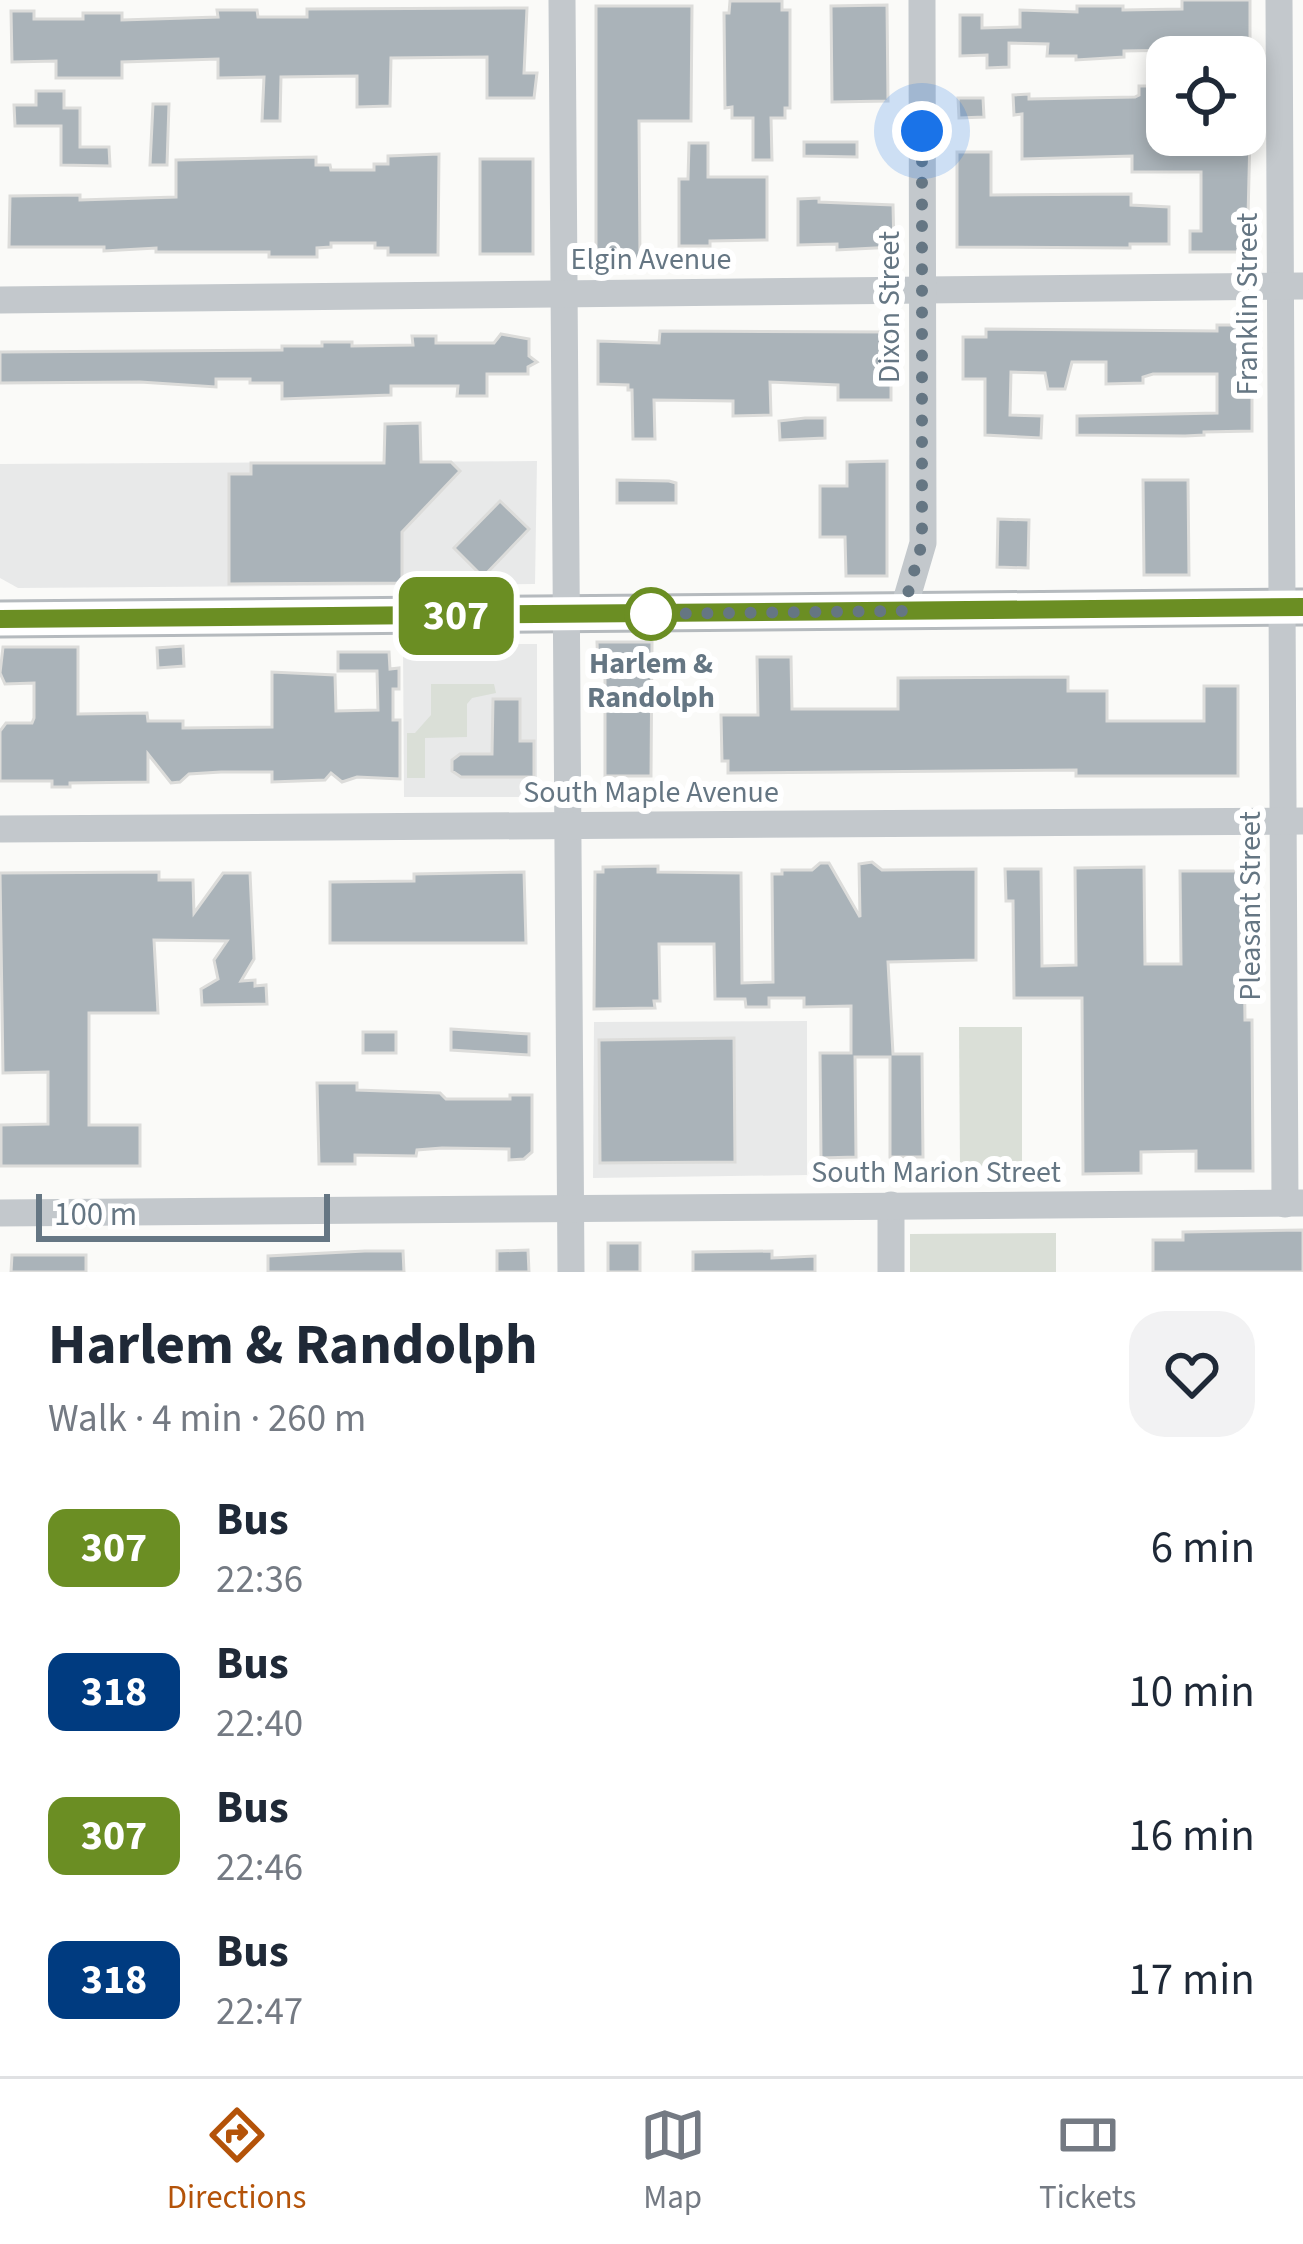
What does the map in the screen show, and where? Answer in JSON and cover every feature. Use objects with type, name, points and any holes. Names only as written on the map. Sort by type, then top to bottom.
[{"type":"main road","points":[[0,619],[1292,607]]},
{"type":"street","points":[[562,0],[571,1272]]},
{"type":"street","name":"Dixon Street","points":[[903,611],[922,543],[922,0]]},
{"type":"street","name":"Franklin Street","points":[[1279,0],[1291,286],[1292,607]]},
{"type":"street","name":"Elgin Avenue","points":[[0,300],[1291,286]]},
{"type":"street","name":"Pleasant Street","points":[[1292,607],[1294,1203]]},
{"type":"street","name":"South Maple Avenue","points":[[0,829],[1293,821]]},
{"type":"street","name":"South Marion Street","points":[[0,1213],[1294,1203]]},
{"type":"street","points":[[891,1205],[892,1272]]},
{"type":"shaded area","points":[[537,461],[535,584],[18,588],[0,578],[0,464]]},
{"type":"shaded area","points":[[403,644],[537,644],[537,797],[404,797]]},
{"type":"shaded area","points":[[431,684],[494,684],[496,693],[472,698],[467,704],[467,737],[425,738],[425,778],[407,778],[407,733],[415,733],[431,715]]},
{"type":"shaded area","points":[[807,1021],[807,1175],[593,1178],[594,1022]]},
{"type":"shaded area","points":[[959,1027],[1022,1027],[1022,1171],[960,1171]]},
{"type":"shaded area","points":[[1056,1233],[1056,1272],[910,1272],[910,1234]]},
{"type":"building","points":[[1182,0],[1250,0],[1250,36],[1146,36],[1146,51],[1076,60],[1076,56],[1047,56],[1048,44],[1009,43],[1009,67],[987,68],[987,55],[960,56],[960,15],[982,15],[982,28],[1020,27],[1020,10],[1077,12],[1077,6],[1182,9]]},
{"type":"building","points":[[730,1],[782,1],[782,10],[790,10],[790,108],[785,108],[785,118],[771,118],[772,160],[753,160],[753,118],[732,118],[732,107],[725,108],[724,13],[729,13]]},
{"type":"building","points":[[887,5],[888,101],[832,102],[831,6]]},
{"type":"building","points":[[596,6],[692,6],[691,121],[639,121],[640,262],[596,262]]},
{"type":"building","points":[[527,8],[524,73],[537,73],[534,98],[487,98],[487,57],[391,58],[390,106],[357,107],[357,76],[281,77],[280,121],[262,121],[264,77],[218,78],[218,59],[122,62],[122,78],[56,78],[56,61],[12,62],[11,11],[34,11],[34,19],[122,13],[122,20],[218,17],[217,10],[257,10],[258,17],[307,17],[307,9]]},
{"type":"building","points":[[1139,86],[1146,86],[1146,156],[1250,156],[1248,217],[1240,217],[1240,252],[1190,252],[1190,231],[1201,231],[1201,172],[1132,172],[1132,156],[1022,159],[1022,114],[1014,115],[1013,95],[1029,94],[1029,99],[1139,95]]},
{"type":"building","points":[[36,91],[64,91],[64,108],[80,108],[80,147],[109,147],[110,166],[61,165],[61,126],[15,126],[14,105],[36,105]]},
{"type":"building","points":[[958,98],[983,98],[984,117],[959,118]]},
{"type":"building","points":[[153,104],[169,104],[167,165],[150,165]]},
{"type":"building","points":[[804,142],[857,142],[857,157],[804,156]]},
{"type":"building","points":[[689,143],[708,143],[708,177],[767,177],[767,240],[679,246],[679,179],[688,179]]},
{"type":"building","points":[[957,152],[991,152],[991,195],[1131,194],[1131,205],[1169,207],[1169,244],[957,247]]},
{"type":"building","points":[[439,154],[438,255],[388,255],[388,248],[375,248],[375,243],[331,243],[331,247],[317,248],[317,257],[156,252],[156,248],[9,247],[10,196],[176,197],[176,160],[316,157],[316,165],[330,165],[331,170],[374,170],[374,164],[388,164],[388,156]]},
{"type":"building","points":[[480,159],[533,159],[533,254],[480,254]]},
{"type":"building","points":[[819,198],[819,202],[893,205],[894,247],[837,250],[837,244],[798,245],[798,199]]},
{"type":"building","points":[[1217,325],[1252,325],[1252,431],[1077,435],[1077,416],[1217,413],[1217,374],[1153,374],[1143,377],[1143,383],[1106,384],[1106,362],[1072,362],[1065,389],[1048,389],[1045,373],[1011,372],[1010,415],[1042,416],[1041,438],[985,435],[985,379],[963,379],[963,337],[986,337],[986,329],[1217,331]]},
{"type":"building","points":[[660,331],[891,332],[891,400],[838,400],[838,385],[770,382],[771,415],[733,416],[733,401],[654,400],[655,439],[633,439],[632,390],[628,385],[598,384],[598,341],[659,343]]},
{"type":"building","points":[[501,334],[529,339],[529,356],[537,362],[528,367],[528,374],[487,374],[487,396],[457,396],[458,386],[391,386],[391,395],[282,399],[282,383],[250,383],[250,379],[216,379],[216,387],[0,383],[0,352],[282,350],[282,346],[322,346],[322,342],[413,345],[412,336],[436,336],[436,343],[494,343]]},
{"type":"building","points":[[825,418],[825,438],[780,440],[779,421]]},
{"type":"building","points":[[420,423],[421,462],[451,462],[460,471],[402,532],[402,583],[229,584],[229,474],[251,474],[251,463],[384,463],[385,424]]},
{"type":"building","points":[[887,461],[887,576],[846,576],[845,537],[820,537],[820,486],[847,486],[847,462]]},
{"type":"building","points":[[617,480],[676,483],[676,503],[617,503]]},
{"type":"building","points":[[1143,480],[1188,480],[1189,575],[1144,575]]},
{"type":"building","points":[[500,501],[529,529],[483,577],[454,548]]},
{"type":"building","points":[[998,519],[1029,520],[1028,568],[997,567]]},
{"type":"building","points":[[597,642],[652,642],[651,776],[605,776],[605,669],[598,669]]},
{"type":"building","points":[[183,646],[184,666],[158,668],[157,648]]},
{"type":"building","points":[[3,647],[78,647],[78,714],[147,713],[148,721],[183,721],[183,728],[272,727],[272,672],[335,675],[336,711],[378,710],[377,671],[338,671],[338,652],[389,652],[390,669],[399,668],[393,720],[400,720],[400,779],[357,777],[342,782],[331,773],[325,780],[272,782],[272,772],[221,772],[189,774],[171,783],[148,754],[148,782],[52,787],[52,781],[0,781],[0,731],[6,723],[32,723],[34,718],[34,683],[5,684],[0,673]]},
{"type":"building","points":[[757,657],[791,657],[792,709],[898,709],[898,678],[1068,677],[1068,691],[1107,691],[1107,721],[1204,721],[1204,686],[1238,686],[1238,776],[1076,776],[1076,770],[728,773],[728,761],[722,761],[721,715],[758,715]]},
{"type":"building","points":[[493,699],[520,699],[520,741],[534,741],[534,777],[461,777],[452,771],[452,760],[460,754],[492,754]]},
{"type":"building","points":[[872,862],[882,870],[976,869],[976,960],[888,962],[893,1054],[922,1054],[923,1157],[890,1157],[890,1057],[855,1057],[856,1157],[821,1158],[820,1053],[851,1053],[851,1006],[804,1007],[804,998],[769,998],[769,1007],[746,1007],[745,999],[715,999],[714,944],[659,944],[660,1001],[654,1001],[655,1008],[594,1009],[595,872],[603,872],[603,867],[741,873],[742,983],[773,982],[772,874],[812,870],[829,863],[860,917],[859,864]]},
{"type":"building","points":[[1144,867],[1145,964],[1181,964],[1180,871],[1243,871],[1245,1020],[1252,1020],[1253,1171],[1196,1171],[1196,1151],[1141,1152],[1141,1173],[1083,1174],[1082,998],[1014,998],[1013,901],[1006,901],[1005,869],[1041,869],[1042,966],[1076,965],[1075,868]]},
{"type":"building","points":[[159,872],[159,880],[193,880],[194,913],[223,873],[250,873],[254,959],[241,981],[266,985],[267,1004],[202,1005],[201,989],[218,979],[214,960],[227,941],[154,940],[158,1013],[89,1013],[89,1125],[140,1125],[140,1166],[1,1166],[1,1125],[48,1124],[48,1072],[3,1073],[0,873]]},
{"type":"building","points":[[524,872],[526,943],[330,943],[330,882],[414,881],[414,874]]},
{"type":"building","points":[[451,1029],[529,1034],[529,1055],[451,1050]]},
{"type":"building","points":[[363,1032],[396,1032],[396,1053],[363,1053]]},
{"type":"building","points":[[734,1038],[735,1162],[600,1163],[599,1040]]},
{"type":"building","points":[[317,1083],[357,1083],[357,1090],[440,1093],[446,1099],[532,1095],[532,1152],[524,1159],[509,1160],[509,1149],[442,1148],[417,1150],[416,1156],[355,1155],[355,1164],[319,1164]]},
{"type":"building","points":[[1303,1230],[1303,1272],[1153,1272],[1153,1240],[1183,1240],[1183,1232]]},
{"type":"building","points":[[608,1243],[640,1243],[640,1272],[608,1272]]},
{"type":"building","points":[[528,1250],[529,1272],[497,1272],[497,1251]]},
{"type":"building","points":[[403,1251],[404,1272],[268,1272],[268,1256]]},
{"type":"building","points":[[772,1251],[772,1258],[815,1256],[815,1272],[693,1272],[693,1252]]},
{"type":"building","points":[[12,1255],[86,1255],[86,1272],[11,1272]]},
{"type":"bus line","name":"307","points":[[0,619],[1303,607]]},
{"type":"place","name":"Harlem & Randolph","points":[[651,614]]},
{"type":"route","points":[[651,614],[636,614],[903,611],[922,543],[922,131]]}]
